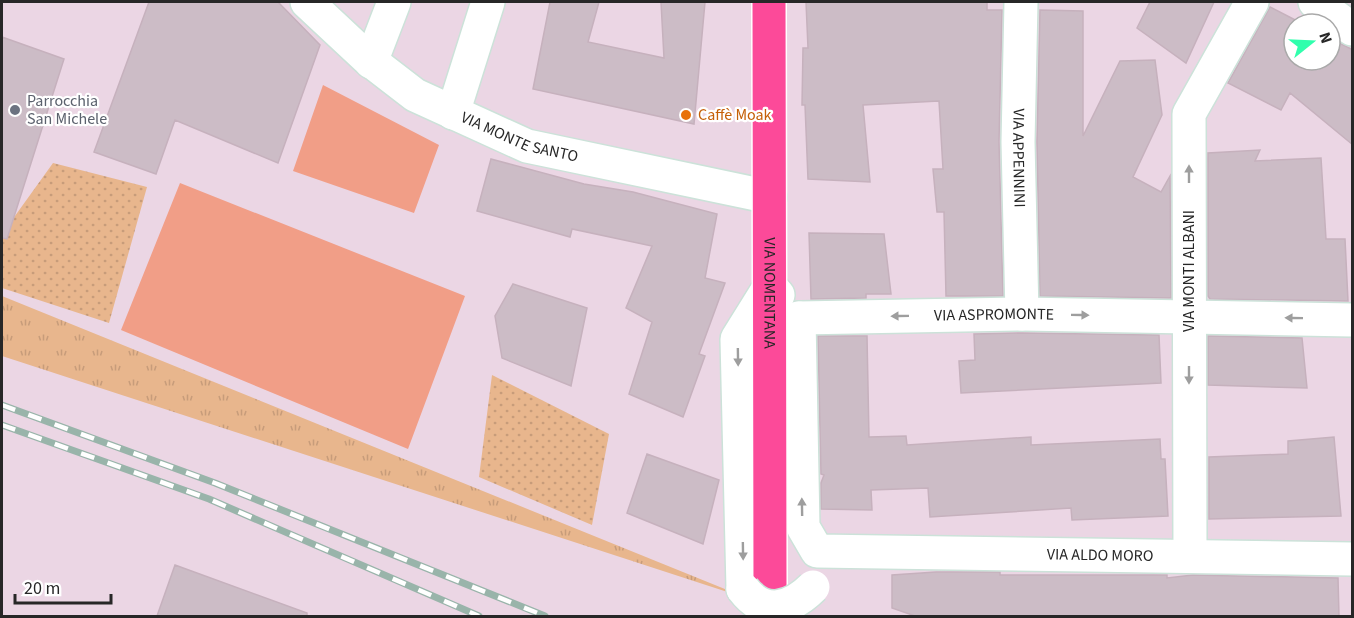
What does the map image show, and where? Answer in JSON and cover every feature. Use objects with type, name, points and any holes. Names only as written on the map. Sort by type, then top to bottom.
[{"type":"main road","name":"VIA NOMENTANA","points":[[770,2],[770,286]]},
{"type":"street","name":"VIA MONTE SANTO","points":[[308,2],[371,62],[415,95],[527,146],[770,197]]},
{"type":"street","points":[[371,62],[394,2]]},
{"type":"street","points":[[453,113],[488,2]]},
{"type":"street","name":"VIA APPENNINI","points":[[1021,2],[1018,142],[1022,314]]},
{"type":"street","name":"VIA MONTI ALBANI","points":[[1190,556],[1189,114],[1252,2]]},
{"type":"street","points":[[1316,2],[1353,29]]},
{"type":"street","points":[[799,318],[770,286],[737,339],[759,605],[782,607],[800,600],[849,554]]},
{"type":"street","name":"VIA ASPROMONTE","points":[[799,318],[1022,314],[1353,320]]},
{"type":"street","name":"VIA ALDO MORO","points":[[799,318],[803,527],[817,551],[849,554],[1353,558]]},
{"type":"green space","points":[[53,163],[147,187],[109,323],[2,288],[2,234]]},
{"type":"green space","points":[[2,296],[752,600],[2,356]]},
{"type":"green space","points":[[492,375],[609,434],[592,525],[479,477]]},
{"type":"shaded area","points":[[323,85],[439,145],[414,213],[293,171]]},
{"type":"shaded area","points":[[180,183],[465,296],[408,449],[121,330]]},
{"type":"building","points":[[149,2],[278,2],[320,45],[278,163],[175,120],[156,174],[94,152]]},
{"type":"building","points":[[550,2],[599,2],[588,42],[664,58],[661,2],[705,2],[694,124],[533,89]]},
{"type":"building","points":[[806,2],[987,2],[987,10],[1002,10],[999,142],[1003,296],[946,296],[944,212],[937,212],[933,169],[943,169],[939,101],[863,105],[870,182],[808,179],[805,105],[802,105],[803,48],[808,48]]},
{"type":"building","points":[[1150,2],[1214,2],[1186,63],[1137,28]]},
{"type":"building","points":[[1270,7],[1282,13],[1282,72],[1342,72],[1342,44],[1353,50],[1353,145],[1290,93],[1281,110],[1228,83]]},
{"type":"building","points":[[1040,10],[1083,11],[1083,136],[1120,61],[1155,60],[1162,115],[1133,177],[1161,192],[1170,176],[1171,298],[1040,296],[1037,142]]},
{"type":"building","points":[[2,37],[64,59],[7,239],[2,238]]},
{"type":"building","points":[[1260,150],[1255,161],[1321,158],[1326,239],[1345,239],[1348,301],[1210,299],[1208,296],[1208,153]]},
{"type":"building","points":[[491,159],[584,184],[633,192],[717,214],[705,278],[725,283],[699,354],[705,356],[683,417],[629,394],[652,322],[626,308],[652,246],[572,229],[570,237],[477,211]]},
{"type":"building","points":[[809,233],[884,234],[891,294],[866,294],[866,298],[811,299]]},
{"type":"building","points":[[513,284],[587,308],[571,386],[502,358],[495,316]]},
{"type":"building","points":[[974,334],[1159,335],[1161,383],[961,393],[959,361],[975,360]]},
{"type":"building","points":[[818,336],[867,336],[869,437],[906,436],[907,445],[1031,437],[1031,445],[1160,439],[1161,459],[1165,459],[1168,516],[1072,520],[1071,508],[930,517],[928,488],[871,490],[872,510],[821,509],[821,483],[824,475],[821,474]]},
{"type":"building","points":[[1208,336],[1302,338],[1307,388],[1208,385]]},
{"type":"building","points":[[1334,437],[1341,516],[1209,519],[1209,457],[1288,454],[1288,441]]},
{"type":"building","points":[[647,454],[719,480],[703,544],[627,513]]},
{"type":"building","points":[[175,565],[307,613],[307,616],[157,616]]},
{"type":"building","points":[[1000,572],[1000,575],[1167,575],[1167,578],[1193,575],[1338,578],[1339,616],[915,616],[892,608],[892,575]]},
{"type":"railway","points":[[2,405],[215,483],[545,616]]},
{"type":"railway","points":[[2,425],[209,499],[479,616]]},
{"type":"place","name":"Parrocchia San Michele","points":[[15,110]]},
{"type":"place","name":"Caffè Moak","points":[[686,115]]}]
